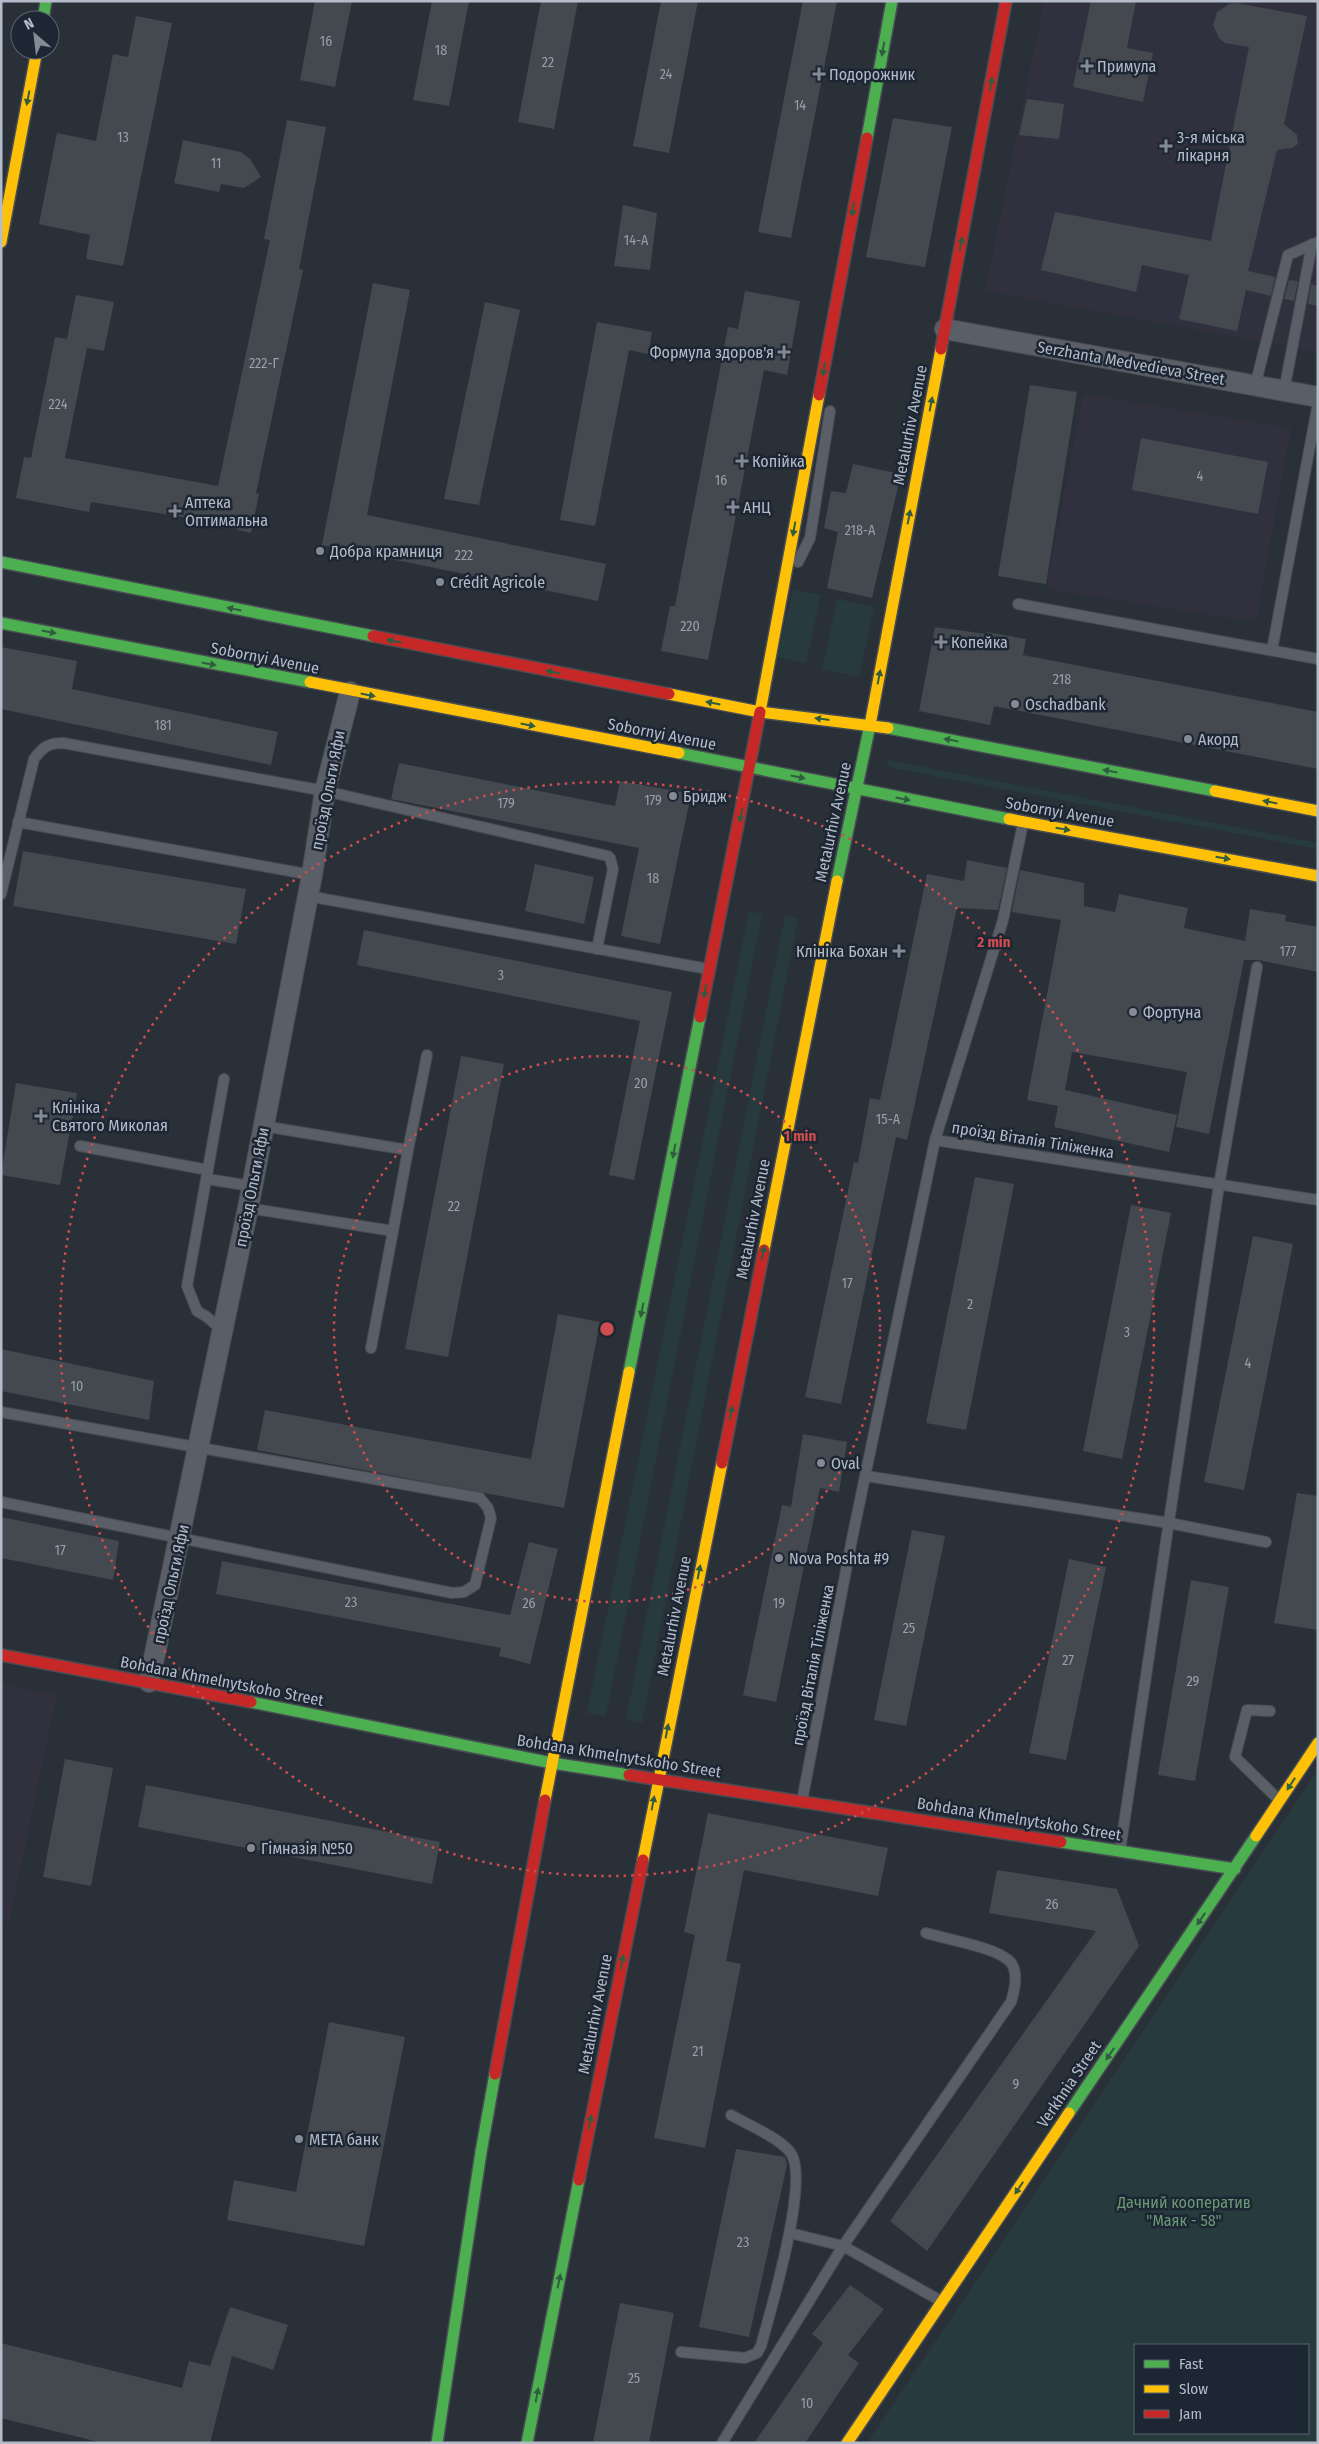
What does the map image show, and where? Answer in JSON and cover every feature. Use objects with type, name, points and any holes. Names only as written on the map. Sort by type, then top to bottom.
[{"type":"main road","points":[[437,2443],[481,2152],[552,1762],[750,767],[892,1]]},
{"type":"main road","name":"Metalurhiv Avenue","points":[[527,2443],[855,790],[870,725],[1006,1]]},
{"type":"main road","points":[[1,242],[35,60]]},
{"type":"main road","points":[[1,562],[760,712],[870,725],[1318,811]]},
{"type":"main road","name":"Sobornyi Avenue","points":[[1,623],[350,692],[750,767],[855,790],[1318,876]]},
{"type":"main road","name":"Bohdana Khmelnytskoho Street","points":[[1,1655],[149,1682],[552,1762],[1235,1869]]},
{"type":"main road","name":"Verkhnia Street","points":[[847,2443],[1318,1743]]},
{"type":"street","name":"Serzhanta Medvedieva Street","points":[[945,329],[1318,397]]},
{"type":"street","name":"проїзд Ольги Яфи","points":[[149,1682],[181,1538],[248,1208],[312,875],[325,791],[350,692]]},
{"type":"lane","points":[[1255,386],[1288,255],[1315,243]]},
{"type":"lane","points":[[1284,391],[1315,243]]},
{"type":"lane","points":[[833,320],[837,363]]},
{"type":"lane","points":[[783,592],[810,538],[832,397]]},
{"type":"lane","points":[[1272,650],[1318,403]]},
{"type":"lane","points":[[1018,604],[1318,659]]},
{"type":"lane","points":[[1,894],[34,759],[42,748],[51,743],[63,743],[325,791],[608,856],[613,869],[597,949]]},
{"type":"lane","points":[[18,822],[312,875]]},
{"type":"lane","points":[[935,1140],[1003,920],[1023,822]]},
{"type":"lane","points":[[308,896],[710,969]]},
{"type":"lane","points":[[1120,1851],[1219,1185],[1257,967]]},
{"type":"lane","points":[[371,1348],[427,1055]]},
{"type":"lane","points":[[223,1331],[208,1317],[196,1311],[187,1286],[224,1079]]},
{"type":"lane","points":[[263,1126],[408,1150]]},
{"type":"lane","name":"проїзд Віталія Тіліженка","points":[[802,1802],[935,1140],[1318,1200]]},
{"type":"lane","points":[[80,1146],[251,1186]]},
{"type":"lane","points":[[248,1208],[393,1231]]},
{"type":"lane","points":[[1,1412],[480,1498],[488,1508],[491,1518],[475,1585],[464,1592],[452,1593],[1,1502]]},
{"type":"lane","points":[[866,1476],[1169,1523],[1266,1542]]},
{"type":"lane","points":[[1270,1711],[1247,1710],[1235,1757],[1280,1801]]},
{"type":"lane","points":[[722,2443],[843,2246],[1012,2002],[1016,1987],[1014,1970],[1009,1959],[996,1953],[926,1933]]},
{"type":"lane","points":[[681,2352],[745,2358],[757,2353],[761,2346],[790,2233],[796,2164],[790,2152],[779,2143],[732,2115]]},
{"type":"lane","points":[[790,2233],[843,2246],[942,2302]]},
{"type":"shaded area","name":"3-я міська лікарня","points":[[1044,1],[1318,1],[1318,352],[985,291]]},
{"type":"shaded area","points":[[1083,394],[1291,428],[1256,622],[1046,589]]},
{"type":"shaded area","points":[[1,1684],[57,1695],[9,1922],[1,1921]]},
{"type":"green space","points":[[793,589],[821,595],[806,663],[777,657]]},
{"type":"green space","points":[[837,599],[874,607],[859,677],[822,669]]},
{"type":"green space","points":[[888,760],[1318,843],[1318,849],[887,767]]},
{"type":"green space","points":[[749,911],[762,914],[606,1716],[587,1713]]},
{"type":"green space","points":[[785,916],[798,918],[642,1723],[626,1719]]},
{"type":"green space","name":"Дачний кооператив \"Маяк - 58\"","points":[[1318,1770],[1318,2443],[867,2443]]},
{"type":"building","points":[[315,1],[352,1],[335,87],[300,80]]},
{"type":"building","points":[[432,1],[469,1],[449,106],[413,100]]},
{"type":"building","points":[[541,1],[578,1],[554,129],[518,122]]},
{"type":"building","points":[[661,1],[698,1],[669,153],[633,146]]},
{"type":"building","points":[[803,1],[837,1],[791,238],[758,232]]},
{"type":"building","points":[[1091,1],[1136,1],[1127,48],[1153,53],[1143,102],[1073,87]]},
{"type":"building","points":[[1236,3],[1307,16],[1284,124],[1297,135],[1298,144],[1292,148],[1277,150],[1248,271],[1275,277],[1271,296],[1246,290],[1237,331],[1179,319],[1189,275],[1142,265],[1136,292],[1041,270],[1055,212],[1211,241],[1249,47],[1225,43],[1219,38],[1213,25],[1217,12],[1229,4]]},
{"type":"building","points":[[136,16],[172,23],[123,266],[86,259],[90,235],[39,224],[57,133],[96,141],[113,54],[128,57]]},
{"type":"building","points":[[1027,99],[1064,104],[1059,139],[1019,135]]},
{"type":"building","points":[[893,118],[952,127],[925,267],[866,257]]},
{"type":"building","points":[[287,120],[326,127],[299,269],[303,270],[256,493],[259,494],[251,533],[188,518],[91,502],[89,512],[16,498],[24,457],[31,458],[55,337],[67,339],[76,295],[114,302],[104,351],[87,348],[65,458],[218,486],[270,240],[264,239]]},
{"type":"building","points":[[183,140],[241,152],[250,159],[261,177],[244,188],[221,184],[219,192],[174,183]]},
{"type":"building","points":[[623,205],[657,213],[650,270],[614,266]]},
{"type":"building","points":[[1289,280],[1298,281],[1294,301],[1284,299]]},
{"type":"building","points":[[373,283],[410,290],[367,515],[606,564],[598,601],[322,545]]},
{"type":"building","points":[[1311,284],[1318,286],[1318,306],[1308,304]]},
{"type":"building","points":[[745,291],[800,301],[787,375],[764,370],[708,660],[661,651],[670,606],[675,606],[728,327],[738,329]]},
{"type":"building","points":[[485,302],[520,310],[479,505],[444,499]]},
{"type":"building","points":[[597,322],[652,332],[648,354],[629,350],[595,526],[560,520]]},
{"type":"building","points":[[1030,385],[1077,392],[1046,584],[998,576]]},
{"type":"building","points":[[1141,438],[1268,462],[1258,514],[1132,490]]},
{"type":"building","points":[[853,464],[901,474],[872,598],[827,588],[838,532],[824,528],[831,491],[846,493]]},
{"type":"building","points":[[935,627],[987,634],[987,632],[1026,639],[1023,655],[1318,712],[1318,769],[994,706],[990,725],[919,711]]},
{"type":"building","points":[[1,647],[77,661],[72,689],[278,732],[271,765],[1,709]]},
{"type":"building","points":[[399,763],[615,806],[620,781],[691,794],[660,944],[621,936],[639,848],[391,799]]},
{"type":"building","points":[[23,851],[246,889],[236,944],[13,906]]},
{"type":"building","points":[[967,860],[1007,868],[998,910],[957,908],[907,1140],[896,1137],[841,1404],[805,1397],[854,1162],[858,1163],[870,1098],[880,1100],[927,874],[964,881]]},
{"type":"building","points":[[535,864],[594,877],[584,924],[525,911]]},
{"type":"building","points":[[1020,870],[1084,883],[1084,906],[1115,912],[1119,894],[1188,908],[1184,928],[1245,941],[1250,909],[1286,915],[1285,921],[1318,927],[1318,972],[1258,960],[1244,960],[1209,1134],[1176,1127],[1187,1072],[1072,1052],[1065,1090],[1177,1115],[1169,1152],[1054,1127],[1058,1106],[1027,1100],[1061,920],[1012,912]]},
{"type":"building","points":[[364,930],[672,992],[634,1180],[609,1175],[640,1021],[357,965]]},
{"type":"building","points":[[461,1056],[504,1064],[448,1357],[405,1349]]},
{"type":"building","name":"Клініка Святого Миколая","points":[[16,1083],[77,1093],[60,1185],[1,1175]]},
{"type":"building","points":[[975,1177],[1014,1184],[966,1430],[926,1423]]},
{"type":"building","points":[[1131,1205],[1171,1213],[1122,1459],[1083,1451]]},
{"type":"building","points":[[1253,1236],[1293,1244],[1244,1490],[1204,1482]]},
{"type":"building","points":[[558,1314],[600,1322],[564,1508],[257,1450],[265,1410],[531,1459]]},
{"type":"building","points":[[1,1349],[154,1381],[149,1420],[1,1391]]},
{"type":"building","points":[[803,1434],[847,1442],[839,1492],[820,1488],[776,1702],[743,1695],[782,1505],[791,1507]]},
{"type":"building","points":[[1297,1493],[1318,1496],[1318,1630],[1274,1623]]},
{"type":"building","points":[[1,1517],[119,1541],[113,1580],[1,1558]]},
{"type":"building","points":[[912,1530],[945,1536],[906,1726],[874,1720]]},
{"type":"building","points":[[529,1542],[558,1549],[530,1664],[499,1656],[501,1648],[216,1594],[222,1561],[510,1615]]},
{"type":"building","points":[[1069,1559],[1106,1567],[1066,1760],[1029,1753]]},
{"type":"building","points":[[1191,1580],[1229,1587],[1195,1781],[1158,1775]]},
{"type":"building","points":[[65,1759],[113,1768],[91,1886],[43,1877]]},
{"type":"building","points":[[146,1785],[440,1842],[432,1884],[138,1827]]},
{"type":"building","points":[[708,1813],[888,1848],[878,1896],[744,1870],[726,1961],[741,1964],[705,2148],[654,2138],[695,1935],[684,1932]]},
{"type":"building","points":[[997,1870],[1117,1889],[1139,1946],[927,2251],[890,2221],[1096,1931],[989,1913]]},
{"type":"building","points":[[329,2022],[405,2037],[364,2246],[227,2220],[234,2180],[296,2192]]},
{"type":"building","points":[[736,2149],[785,2157],[787,2165],[749,2337],[699,2327]]},
{"type":"building","points":[[850,2285],[884,2309],[848,2355],[859,2363],[805,2443],[754,2443],[823,2343],[812,2334]]},
{"type":"building","points":[[620,2303],[674,2313],[649,2443],[593,2443]]},
{"type":"building","points":[[230,2307],[288,2325],[273,2370],[232,2356],[210,2443],[103,2443],[1,2418],[1,2343],[182,2388],[189,2361],[210,2366]]},
{"type":"traffic: fast","points":[[45,10],[46,1]]},
{"type":"traffic: fast","points":[[867,138],[892,1]]},
{"type":"traffic: fast","points":[[1,562],[373,636]]},
{"type":"traffic: fast","points":[[1,623],[310,682]]},
{"type":"traffic: fast","points":[[837,881],[870,725]]},
{"type":"traffic: fast","points":[[888,728],[1215,791]]},
{"type":"traffic: fast","points":[[679,753],[1009,819]]},
{"type":"traffic: fast","points":[[629,1372],[700,1017]]},
{"type":"traffic: fast","points":[[251,1702],[552,1763],[629,1775]]},
{"type":"traffic: fast","points":[[1069,2113],[1256,1836]]},
{"type":"traffic: fast","points":[[1061,1842],[1235,1869]]},
{"type":"traffic: fast","points":[[437,2443],[481,2152],[495,2074]]},
{"type":"traffic: fast","points":[[527,2443],[579,2180]]},
{"type":"traffic: slow","points":[[1,242],[35,60]]},
{"type":"traffic: slow","points":[[870,725],[941,349]]},
{"type":"traffic: slow","points":[[760,712],[819,395]]},
{"type":"traffic: slow","points":[[310,682],[679,753]]},
{"type":"traffic: slow","points":[[669,694],[760,712],[888,728]]},
{"type":"traffic: slow","points":[[1215,791],[1318,811]]},
{"type":"traffic: slow","points":[[1009,819],[1318,876]]},
{"type":"traffic: slow","points":[[764,1250],[837,881]]},
{"type":"traffic: slow","points":[[545,1800],[629,1372]]},
{"type":"traffic: slow","points":[[643,1860],[722,1463]]},
{"type":"traffic: slow","points":[[1256,1836],[1318,1743]]},
{"type":"traffic: slow","points":[[847,2443],[1069,2113]]},
{"type":"traffic: jam","points":[[941,349],[1006,1]]},
{"type":"traffic: jam","points":[[819,395],[867,138]]},
{"type":"traffic: jam","points":[[373,636],[669,694]]},
{"type":"traffic: jam","points":[[700,1017],[760,712]]},
{"type":"traffic: jam","points":[[722,1463],[764,1250]]},
{"type":"traffic: jam","points":[[1,1655],[251,1702]]},
{"type":"traffic: jam","points":[[629,1775],[1061,1842]]},
{"type":"traffic: jam","points":[[495,2074],[545,1800]]},
{"type":"traffic: jam","points":[[579,2180],[643,1860]]},
{"type":"place","name":"Примула","points":[[1087,66]]},
{"type":"place","name":"Подорожник","points":[[819,74]]},
{"type":"place","name":"3-я міська лікарня","points":[[1166,146]]},
{"type":"place","name":"Формула здоров'я","points":[[784,352]]},
{"type":"place","name":"Копійка","points":[[742,461]]},
{"type":"place","name":"АНЦ","points":[[733,507]]},
{"type":"place","name":"Аптека Оптимальна","points":[[175,511]]},
{"type":"place","name":"Добра крамниця","points":[[320,551]]},
{"type":"place","name":"Crédit Agricole","points":[[440,582]]},
{"type":"place","name":"Копейка","points":[[941,642]]},
{"type":"place","name":"Oschadbank","points":[[1015,704]]},
{"type":"place","name":"Акорд","points":[[1188,739]]},
{"type":"place","name":"Бридж","points":[[673,796]]},
{"type":"place","name":"Клініка Бохан","points":[[899,951]]},
{"type":"place","name":"Фортуна","points":[[1133,1012]]},
{"type":"place","name":"Клініка Святого Миколая","points":[[41,1116]]},
{"type":"place","name":"Oval","points":[[821,1463]]},
{"type":"place","name":"Nova Poshta #9","points":[[779,1558]]},
{"type":"place","name":"Гімназія №50","points":[[251,1848]]},
{"type":"place","name":"МЕТА банк","points":[[299,2139]]}]
